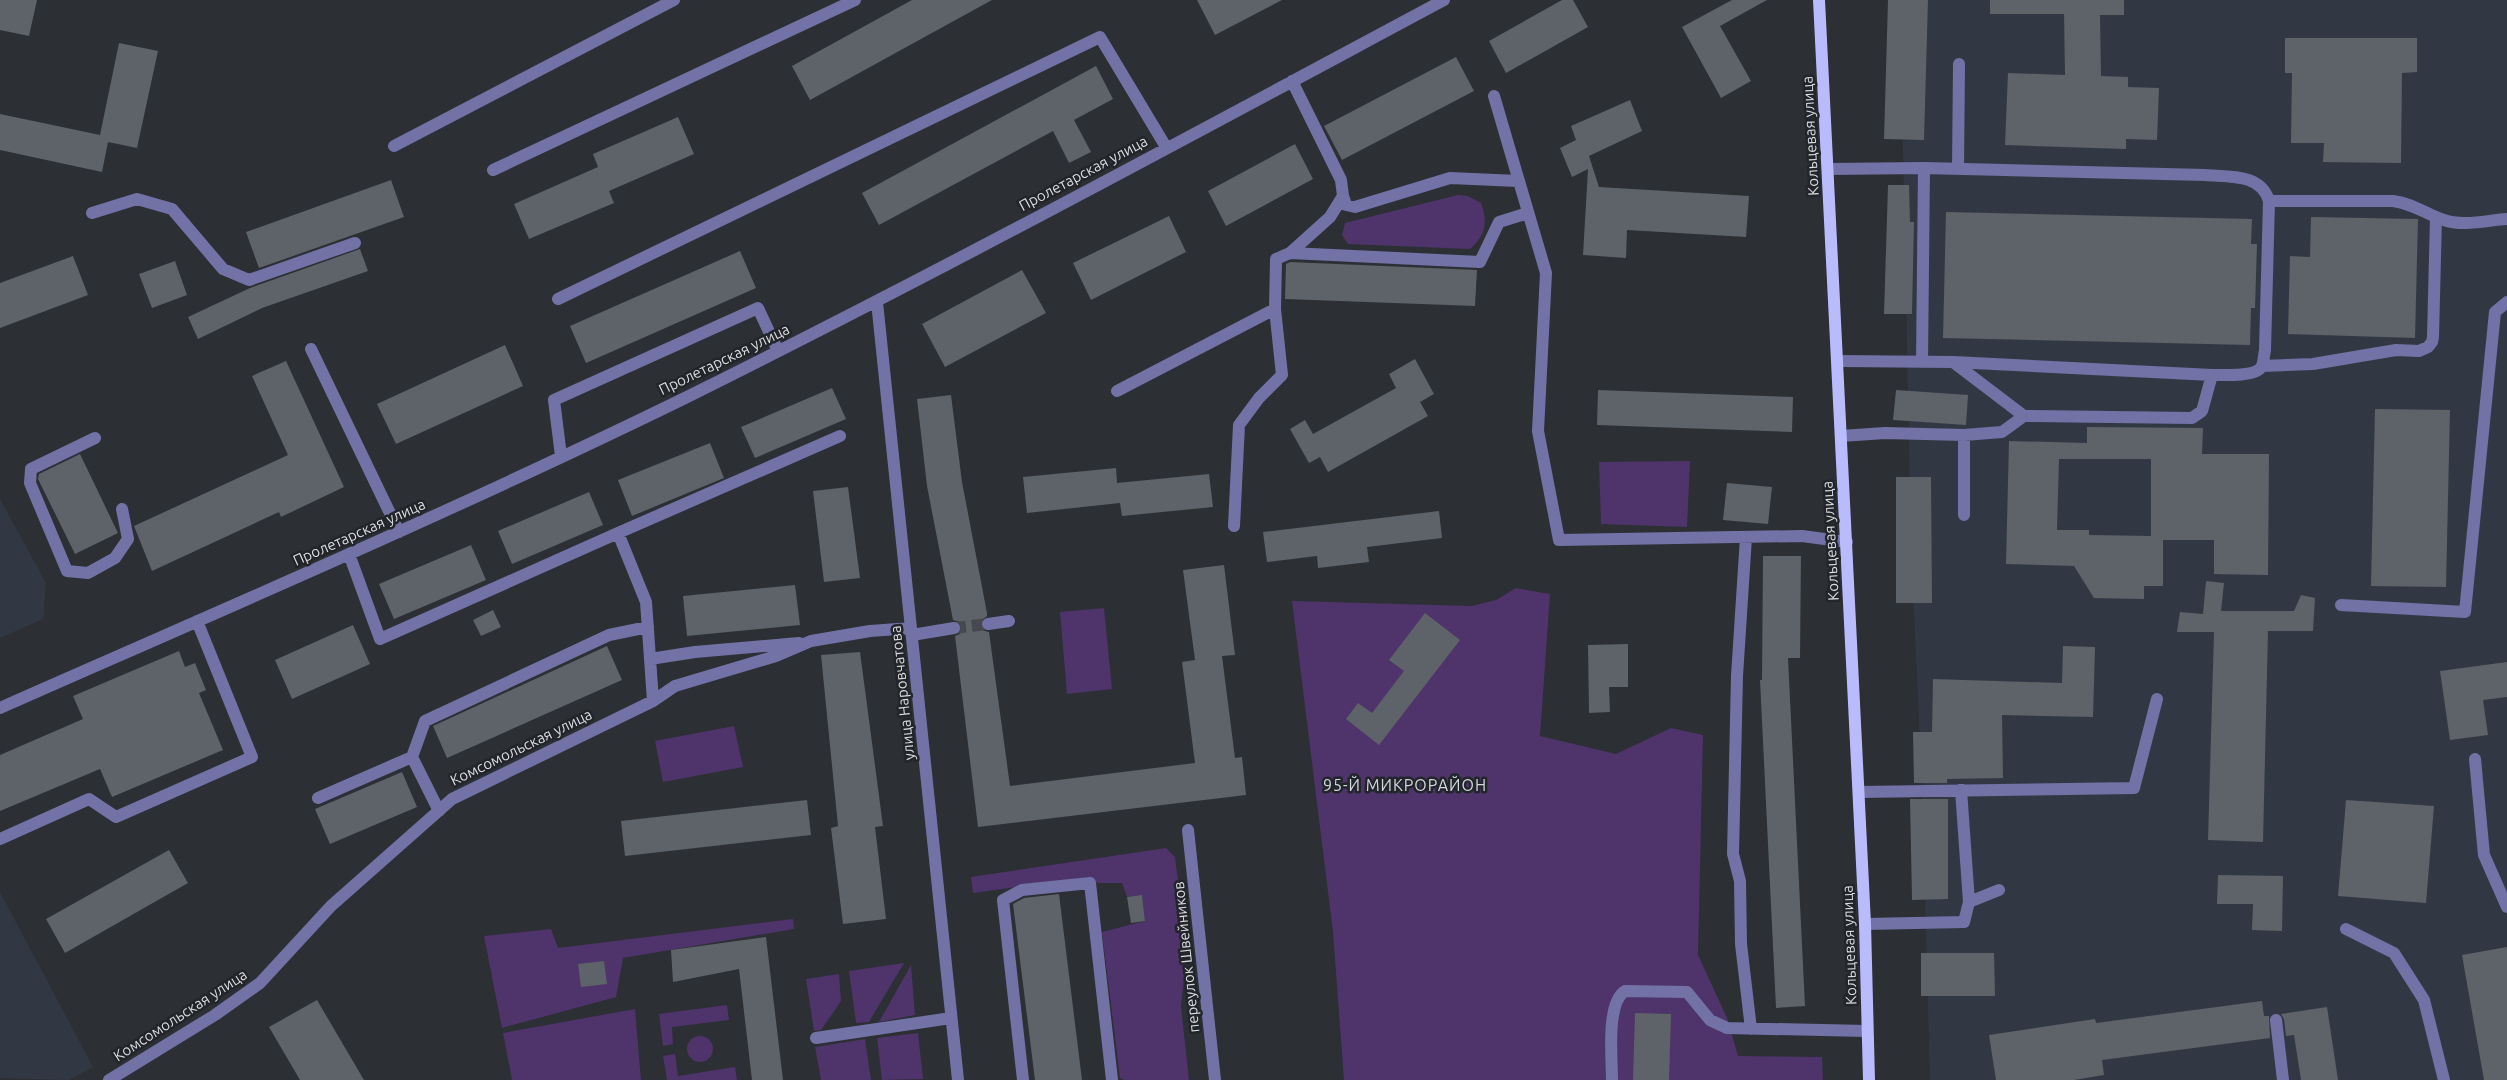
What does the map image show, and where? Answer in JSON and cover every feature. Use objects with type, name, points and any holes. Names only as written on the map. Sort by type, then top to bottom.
[{"type":"main road","name":"Кольцевая улица","points":[[1819,0],[1859,792],[1869,1080]]},
{"type":"street","points":[[394,146],[674,0]]},
{"type":"street","points":[[493,170],[855,0]]},
{"type":"street","name":"Пролетарская улица","points":[[0,708],[399,532],[778,351],[877,302],[1444,0]]},
{"type":"street","points":[[558,299],[1100,37],[1166,147]]},
{"type":"street","points":[[1958,169],[1959,64]]},
{"type":"street","points":[[1292,81],[1342,180],[1342,196],[1346,204],[1355,208],[1450,178],[1518,181]]},
{"type":"street","points":[[1494,96],[1546,273],[1538,431],[1559,540],[1802,536],[1847,542]]},
{"type":"street","points":[[1922,362],[1924,168]]},
{"type":"street","points":[[1828,169],[1924,168],[2205,175],[2247,179],[2260,184],[2267,193],[2269,201],[2262,366]]},
{"type":"street","points":[[1234,526],[1239,425],[1259,398],[1282,375],[1275,309],[1276,259],[1290,253],[1330,217],[1342,196]]},
{"type":"street","points":[[92,213],[137,200],[172,209],[224,269],[249,280],[355,243]]},
{"type":"street","points":[[2269,201],[2394,201],[2409,203],[2436,216],[2459,223],[2507,219]]},
{"type":"street","points":[[1290,253],[1480,262],[1499,222],[1528,212]]},
{"type":"street","points":[[1838,361],[1953,362],[2212,375],[2250,373],[2262,366],[2312,364],[2396,350],[2419,350],[2428,347],[2433,337],[2436,216]]},
{"type":"street","name":"улица Наровчатова","points":[[877,302],[958,1080]]},
{"type":"street","points":[[2342,605],[2465,612],[2495,312],[2507,302]]},
{"type":"street","points":[[561,456],[554,400],[758,308],[778,351]]},
{"type":"street","points":[[1117,391],[1275,309]]},
{"type":"street","points":[[311,349],[399,532]]},
{"type":"street","points":[[1953,362],[2024,416],[2192,418],[2202,411],[2212,375]]},
{"type":"street","points":[[1841,436],[1885,432],[1964,435],[2002,432],[2024,416]]},
{"type":"street","points":[[1964,435],[1964,515]]},
{"type":"street","points":[[349,554],[380,639],[840,436]]},
{"type":"street","points":[[95,438],[31,469],[30,483],[67,571],[88,573],[115,558],[128,539],[122,509]]},
{"type":"street","points":[[618,533],[646,602],[653,700]]},
{"type":"street","points":[[1746,537],[1737,676],[1732,854],[1740,881],[1741,944],[1751,1028]]},
{"type":"street","points":[[0,839],[89,799],[116,817],[252,757],[198,621]]},
{"type":"street","points":[[988,624],[1009,621]]},
{"type":"street","points":[[439,811],[412,757],[424,721],[609,635],[648,628]]},
{"type":"street","name":"Комсомольская улица","points":[[109,1080],[215,1015],[260,983],[331,906],[452,799],[653,700],[675,686],[776,656],[811,642],[870,631],[954,628]]},
{"type":"street","points":[[650,660],[695,652],[811,642]]},
{"type":"street","points":[[1859,792],[2134,788],[2158,699]]},
{"type":"street","points":[[318,798],[412,757]]},
{"type":"street","points":[[2475,759],[2484,855],[2507,907]]},
{"type":"street","points":[[1865,924],[1964,922],[1969,902],[1961,790]]},
{"type":"street","name":"переулок Швейников","points":[[1188,830],[1215,1080]]},
{"type":"street","points":[[1023,1080],[1003,900],[1022,890],[1090,883],[1112,1080]]},
{"type":"street","points":[[1969,902],[1999,890]]},
{"type":"street","points":[[2346,929],[2394,953],[2424,1000],[2444,1080]]},
{"type":"street","points":[[1612,1080],[1615,1001],[1625,991],[1687,992],[1710,1020],[1718,1026],[1867,1031]]},
{"type":"street","points":[[816,1038],[951,1018]]},
{"type":"street","points":[[2276,1020],[2283,1080]]},
{"type":"shaded area","points":[[1900,0],[2507,0],[2507,1080],[1930,1080],[1922,789],[1911,543]]},
{"type":"shaded area","points":[[1458,195],[1468,196],[1481,203],[1483,210],[1484,228],[1479,239],[1470,249],[1348,244],[1342,235],[1345,223]]},
{"type":"shaded area","points":[[1690,461],[1687,527],[1601,524],[1599,462]]},
{"type":"shaded area","points":[[0,499],[46,583],[43,619],[0,638]]},
{"type":"shaded area","points":[[1516,588],[1550,594],[1540,736],[1616,754],[1671,728],[1703,735],[1698,955],[1727,1018],[1738,1056],[1822,1057],[1823,1080],[1344,1080],[1333,932],[1292,601],[1472,606],[1496,600]]},
{"type":"shaded area","points":[[1104,608],[1112,689],[1067,694],[1060,612]]},
{"type":"shaded area","points":[[734,726],[743,767],[663,782],[655,741]]},
{"type":"shaded area","points":[[1166,848],[1175,857],[1187,949],[1181,1006],[1189,1080],[1124,1080],[1120,1078],[1102,932],[1145,921],[1142,896],[1127,897],[1122,883],[1098,883],[1087,877],[973,893],[971,877]]},
{"type":"shaded area","points":[[0,892],[93,1067],[69,1080],[0,1078]]},
{"type":"shaded area","points":[[793,919],[794,929],[623,958],[616,997],[502,1028],[484,936],[551,929],[558,948]]},
{"type":"shaded area","points":[[904,963],[869,1022],[856,1023],[849,971]]},
{"type":"shaded area","points":[[911,965],[915,1015],[879,1022]]},
{"type":"shaded area","points":[[839,974],[841,1001],[821,1030],[814,1031],[806,979]]},
{"type":"shaded area","points":[[727,1005],[729,1020],[672,1027],[673,1044],[663,1046],[659,1014]]},
{"type":"shaded area","points":[[635,1009],[641,1080],[512,1080],[503,1033]]},
{"type":"shaded area","points":[[918,1033],[923,1079],[882,1080],[877,1038]]},
{"type":"shaded area","points":[[700,1036],[709,1040],[713,1049],[709,1058],[700,1062],[691,1058],[687,1049],[691,1040]]},
{"type":"shaded area","points":[[865,1039],[871,1080],[821,1080],[815,1047]]},
{"type":"shaded area","points":[[675,1054],[678,1076],[735,1067],[737,1080],[667,1080],[663,1056]]},
{"type":"building","points":[[0,0],[37,0],[29,36],[0,30]]},
{"type":"building","points":[[912,0],[992,0],[810,100],[792,66]]},
{"type":"building","points":[[1197,0],[1282,0],[1215,35]]},
{"type":"building","points":[[1562,0],[1573,0],[1588,27],[1506,73],[1489,41]]},
{"type":"building","points":[[1732,0],[1767,0],[1720,26],[1751,81],[1721,98],[1682,27]]},
{"type":"building","points":[[1888,0],[1928,0],[1924,140],[1884,139]]},
{"type":"building","points":[[1990,0],[2124,0],[2124,15],[2100,15],[2101,76],[2128,77],[2128,87],[2159,88],[2157,140],[2126,139],[2126,149],[2005,145],[2008,73],[2065,75],[2064,14],[1990,14]]},
{"type":"building","points":[[2285,38],[2417,38],[2417,72],[2402,73],[2401,163],[2323,162],[2324,143],[2291,143],[2292,73],[2285,73]]},
{"type":"building","points":[[119,43],[158,51],[137,148],[108,142],[102,172],[0,150],[0,114],[100,135]]},
{"type":"building","points":[[1456,57],[1474,91],[1342,160],[1324,126]]},
{"type":"building","points":[[1096,66],[1113,99],[1074,120],[1091,152],[1069,163],[1053,131],[879,225],[862,193]]},
{"type":"building","points":[[1630,100],[1642,131],[1589,156],[1599,187],[1749,196],[1746,237],[1627,230],[1626,258],[1583,255],[1588,169],[1572,177],[1560,148],[1576,140],[1571,126]]},
{"type":"building","points":[[678,117],[694,154],[609,191],[614,203],[529,239],[514,204],[598,167],[593,154]]},
{"type":"building","points":[[1295,144],[1313,179],[1226,226],[1208,191]]},
{"type":"building","points":[[391,180],[404,217],[259,268],[246,232]]},
{"type":"building","points":[[1888,185],[1909,185],[1910,222],[1914,222],[1912,314],[1884,314]]},
{"type":"building","points":[[1946,212],[2252,219],[2251,244],[2257,244],[2255,308],[2251,308],[2250,345],[1943,338]]},
{"type":"building","points":[[1169,216],[1186,252],[1091,300],[1073,263]]},
{"type":"building","points":[[2311,217],[2418,219],[2415,338],[2288,334],[2290,256],[2310,257]]},
{"type":"building","points":[[360,249],[368,271],[262,308],[198,339],[188,317],[250,288]]},
{"type":"building","points":[[740,251],[756,288],[586,363],[570,326]]},
{"type":"building","points":[[73,256],[88,295],[0,328],[0,283]]},
{"type":"building","points":[[175,261],[187,295],[152,308],[139,274]]},
{"type":"building","points":[[1290,262],[1477,270],[1475,306],[1285,299],[1286,264]]},
{"type":"building","points":[[1022,270],[1046,313],[945,367],[922,324]]},
{"type":"building","points":[[505,345],[523,386],[396,444],[377,404]]},
{"type":"building","points":[[1415,359],[1434,394],[1420,402],[1428,416],[1328,472],[1320,457],[1309,463],[1290,429],[1305,420],[1313,434],[1396,388],[1389,374]]},
{"type":"building","points":[[286,361],[344,487],[281,517],[279,512],[152,571],[134,526],[288,455],[252,376]]},
{"type":"building","points":[[832,388],[846,419],[755,458],[741,427]]},
{"type":"building","points":[[1598,390],[1793,397],[1792,432],[1597,425]]},
{"type":"building","points":[[1896,390],[1968,395],[1966,425],[1893,420]]},
{"type":"building","points":[[951,395],[962,482],[987,613],[980,626],[989,632],[1010,786],[1195,763],[1182,662],[1195,660],[1183,570],[1224,565],[1235,655],[1222,656],[1235,758],[1242,757],[1246,795],[978,827],[955,636],[960,634],[962,627],[960,622],[953,620],[927,486],[917,399]]},
{"type":"building","points":[[2375,409],[2450,410],[2446,587],[2371,586]]},
{"type":"building","points":[[2087,427],[2203,428],[2202,454],[2269,454],[2268,575],[2214,574],[2214,540],[2163,540],[2163,586],[2144,586],[2144,599],[2094,598],[2074,566],[2006,564],[2009,441],[2087,443]],"holes":[[[2059,459],[2151,459],[2151,536],[2089,535],[2089,530],[2057,530]]]},
{"type":"building","points":[[710,443],[724,478],[632,516],[618,480]]},
{"type":"building","points":[[80,454],[118,533],[75,554],[38,479],[39,474]]},
{"type":"building","points":[[1116,468],[1117,483],[1209,474],[1213,507],[1122,516],[1120,503],[1027,513],[1023,477]]},
{"type":"building","points":[[1896,477],[1931,477],[1932,603],[1896,603]]},
{"type":"building","points":[[1727,483],[1772,487],[1768,524],[1723,520]]},
{"type":"building","points":[[848,487],[860,578],[824,582],[813,491]]},
{"type":"building","points":[[589,492],[603,525],[512,564],[498,531]]},
{"type":"building","points":[[1439,511],[1442,538],[1367,547],[1369,562],[1318,568],[1317,556],[1267,562],[1263,532]]},
{"type":"building","points":[[471,545],[486,580],[394,619],[379,584]]},
{"type":"building","points":[[1763,556],[1801,556],[1800,658],[1788,658],[1805,1006],[1776,1008],[1760,680],[1762,680]]},
{"type":"building","points":[[2206,581],[2224,583],[2221,611],[2294,611],[2301,595],[2315,598],[2313,631],[2268,631],[2263,842],[2208,840],[2214,632],[2177,632],[2180,612],[2203,614]]},
{"type":"building","points":[[795,585],[800,625],[687,636],[683,596]]},
{"type":"building","points":[[493,610],[501,627],[481,636],[473,620]]},
{"type":"building","points":[[1425,613],[1460,640],[1379,745],[1346,719],[1358,703],[1372,713],[1404,671],[1389,660]]},
{"type":"building","points":[[353,625],[370,664],[292,699],[275,660]]},
{"type":"building","points":[[1628,644],[1628,687],[1609,687],[1610,712],[1589,713],[1588,645]]},
{"type":"building","points":[[607,646],[622,680],[447,758],[433,726]]},
{"type":"building","points":[[2063,646],[2095,647],[2093,717],[2002,715],[2003,778],[1947,779],[1947,783],[1914,783],[1913,732],[1932,732],[1933,679],[2062,683]]},
{"type":"building","points":[[179,651],[185,667],[195,663],[206,690],[199,693],[223,750],[112,797],[100,769],[0,811],[0,755],[83,719],[73,696]]},
{"type":"building","points":[[860,652],[883,826],[875,827],[886,919],[843,924],[831,828],[838,826],[821,655]]},
{"type":"building","points":[[2507,662],[2507,697],[2483,700],[2488,735],[2450,740],[2440,671]]},
{"type":"building","points":[[402,772],[417,807],[330,844],[315,809]]},
{"type":"building","points":[[1910,799],[1948,799],[1948,899],[1912,900]]},
{"type":"building","points":[[807,800],[811,835],[625,856],[621,821]]},
{"type":"building","points":[[2346,800],[2434,806],[2426,903],[2338,896]]},
{"type":"building","points":[[169,850],[188,883],[65,953],[46,919]]},
{"type":"building","points":[[2218,875],[2283,876],[2282,931],[2252,930],[2253,904],[2217,904]]},
{"type":"building","points":[[1059,894],[1082,1080],[1035,1080],[1013,904],[1024,898]]},
{"type":"building","points":[[1142,895],[1145,921],[1131,923],[1127,897]]},
{"type":"building","points":[[766,937],[783,1080],[752,1080],[739,969],[673,982],[671,950]]},
{"type":"building","points":[[2507,947],[2507,1080],[2484,1080],[2462,955]]},
{"type":"building","points":[[1921,953],[1994,953],[1995,996],[1921,996]]},
{"type":"building","points":[[604,961],[607,984],[581,987],[578,964]]},
{"type":"building","points":[[317,1000],[364,1080],[300,1080],[269,1027]]},
{"type":"building","points":[[2262,1001],[2264,1016],[2269,1016],[2270,1038],[2102,1060],[2104,1075],[2074,1080],[1996,1080],[1989,1035],[2095,1019],[2096,1023]]},
{"type":"building","points":[[2327,1007],[2338,1080],[2301,1080],[2294,1035],[2286,1036],[2284,1019],[2281,1014]]},
{"type":"building","points":[[1635,1013],[1671,1014],[1669,1080],[1633,1080]]},
{"type":"tunnel","points":[[954,628],[988,624]]},
{"type":"district","name":"95-Й МИКРОРАЙОН","points":[[1405,785]]}]
